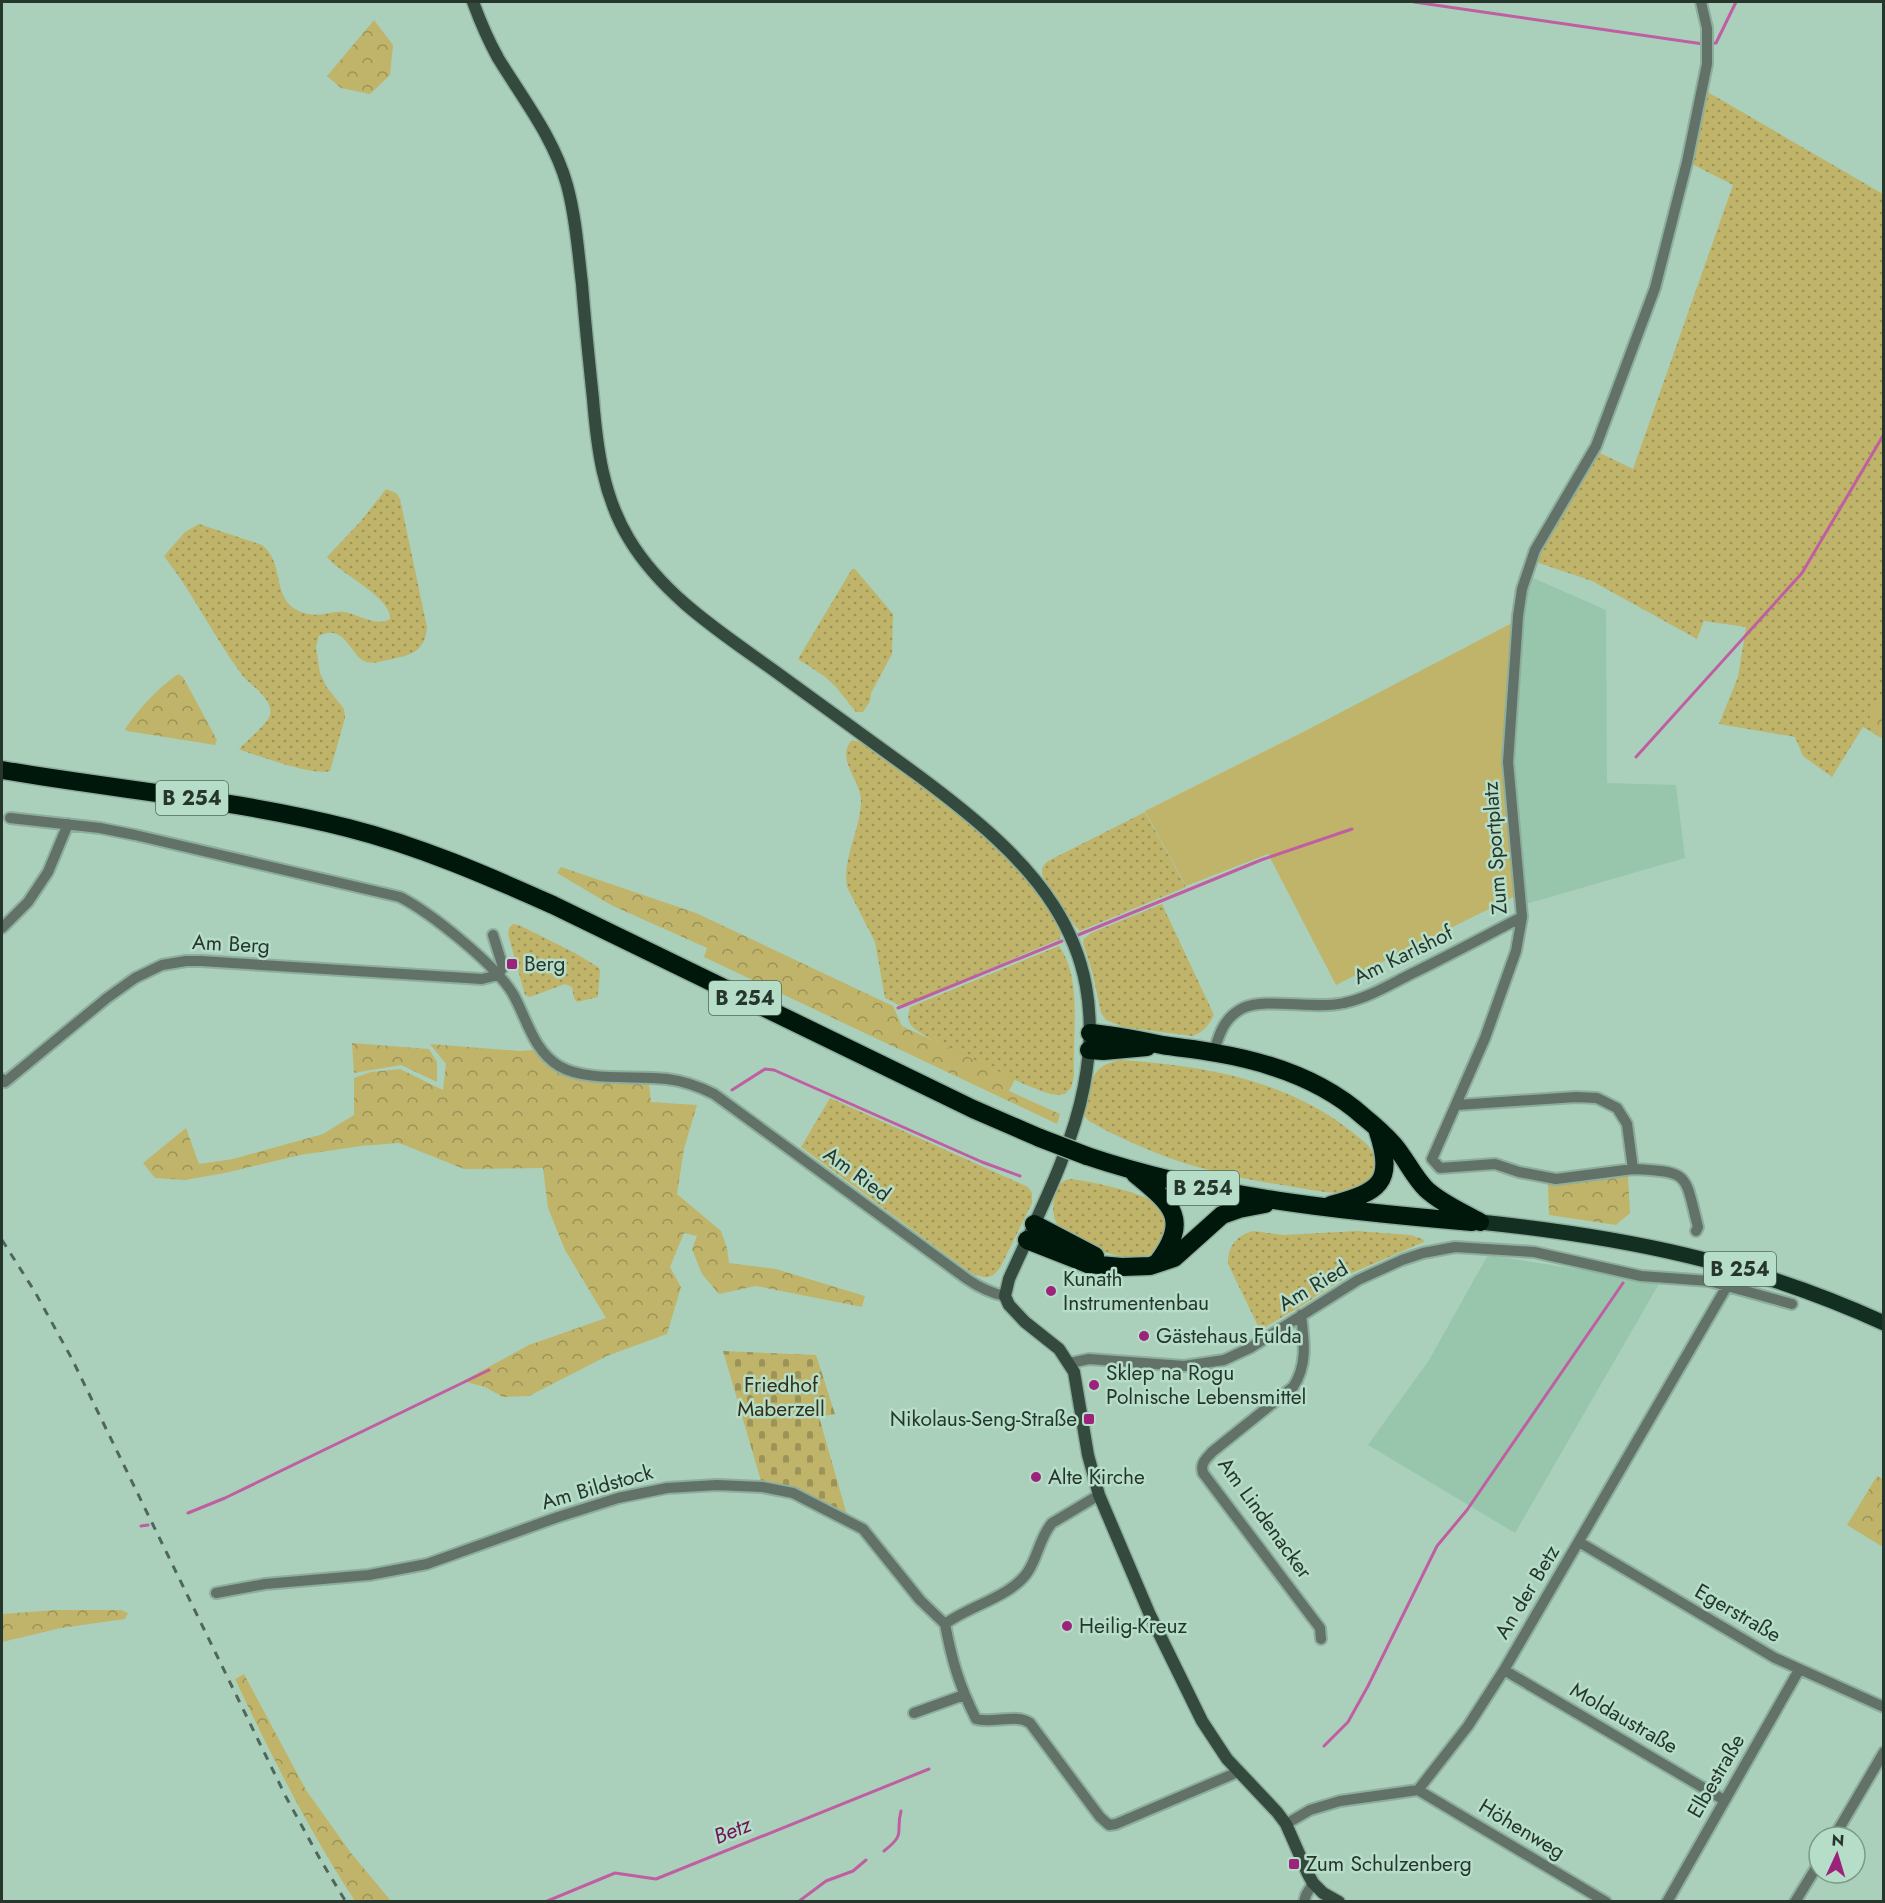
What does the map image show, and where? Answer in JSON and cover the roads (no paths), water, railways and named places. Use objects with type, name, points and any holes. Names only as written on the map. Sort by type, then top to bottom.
[{"type":"highway","name":"B 254","points":[[2,770],[193,798],[302,817],[380,837],[450,861],[563,909],[973,1109],[1040,1138],[1129,1170],[1184,1184],[1277,1201],[1480,1222]]},
{"type":"highway","points":[[1090,1041],[1136,1038],[1161,1045],[1214,1052],[1260,1062],[1311,1081],[1354,1108],[1394,1145],[1428,1190],[1480,1222]]},
{"type":"highway","points":[[1323,1207],[1364,1195],[1373,1190],[1379,1182],[1383,1174],[1385,1157],[1377,1130]]},
{"type":"highway","points":[[1129,1170],[1167,1202],[1174,1218],[1174,1233],[1171,1242],[1158,1262]]},
{"type":"highway","points":[[1030,1232],[1088,1264],[1136,1267],[1174,1258],[1213,1222],[1230,1211],[1277,1201]]},
{"type":"main road","name":"B 254","points":[[1480,1222],[1591,1235],[1698,1257],[1786,1284],[1884,1323]]},
{"type":"street","points":[[473,2],[496,54],[553,148],[566,182],[577,237],[597,443],[608,494],[628,537],[642,559],[678,600],[943,794],[1008,848],[1045,892],[1071,936],[1088,993],[1090,1041],[1083,1088],[1061,1165],[1009,1279],[1005,1296],[1009,1305],[1025,1323],[1059,1349],[1070,1363],[1077,1384],[1085,1440],[1099,1495],[1150,1615],[1202,1721],[1238,1772],[1286,1824],[1313,1883],[1323,1893],[1339,1902]]},
{"type":"street","name":"Zum Sportplatz","points":[[1633,1169],[1556,1179],[1518,1172],[1495,1164],[1440,1168],[1432,1160],[1485,1038],[1516,951],[1522,917],[1508,762],[1518,616],[1522,589],[1535,550],[1596,446],[1655,288],[1707,64],[1707,28],[1701,2]]},
{"type":"street","points":[[9,818],[68,824],[135,836],[400,897],[412,903],[452,933],[498,975],[503,967],[493,935]]},
{"type":"street","points":[[2,928],[28,902],[48,872],[68,824]]},
{"type":"street","name":"Am Karlshof","points":[[1214,1052],[1219,1034],[1226,1021],[1236,1012],[1247,1007],[1269,1004],[1326,1006],[1361,998],[1522,917]]},
{"type":"street","name":"Am Berg","points":[[2,1079],[5,1082],[107,998],[135,978],[173,962],[201,961],[482,979],[498,975]]},
{"type":"street","name":"Am Ried","points":[[498,975],[513,994],[539,1047],[559,1066],[590,1075],[683,1081],[714,1094],[967,1279],[988,1292],[1005,1296]]},
{"type":"street","points":[[1456,1105],[1576,1096],[1597,1098],[1617,1108],[1627,1124],[1633,1169],[1670,1171],[1681,1176],[1688,1185],[1698,1227],[1695,1231]]},
{"type":"street","name":"Am Ried","points":[[1070,1363],[1089,1359],[1184,1366],[1224,1360],[1251,1348],[1358,1280],[1423,1253],[1455,1247],[1534,1252],[1641,1276],[1694,1279],[1792,1304]]},
{"type":"street","name":"An der Betz","points":[[1418,1790],[1468,1726],[1504,1670],[1728,1286]]},
{"type":"street","name":"Am Lindenacker","points":[[1301,1315],[1304,1351],[1299,1379],[1293,1387],[1212,1452],[1203,1462],[1202,1467],[1203,1473],[1320,1628],[1321,1639]]},
{"type":"street","name":"Am Bildstock","points":[[216,1593],[266,1584],[369,1575],[427,1564],[618,1498],[667,1488],[717,1485],[762,1487],[793,1493],[863,1529],[920,1600],[945,1624]]},
{"type":"street","points":[[1099,1495],[1052,1523],[1046,1530],[1028,1572],[1017,1584],[945,1624],[953,1665],[976,1719],[985,1721],[1022,1719],[1030,1723],[1108,1825],[1116,1824],[1238,1772]]},
{"type":"street","name":"Egerstraße","points":[[1579,1542],[1711,1621],[1799,1670],[1884,1707]]},
{"type":"street","name":"Moldaustraße","points":[[1504,1670],[1724,1800]]},
{"type":"street","name":"Elbestraße","points":[[1667,1902],[1799,1670]]},
{"type":"street","points":[[914,1713],[964,1695]]},
{"type":"street","points":[[1841,1825],[1884,1752]]},
{"type":"street","points":[[1286,1824],[1310,1810],[1339,1801],[1418,1790]]},
{"type":"street","name":"Höhenweg","points":[[1418,1790],[1606,1902]]},
{"type":"street","points":[[1795,1902],[1807,1882]]},
{"type":"street","points":[[1305,1902],[1313,1883]]},
{"type":"waterway","points":[[1414,2],[1703,44]]},
{"type":"waterway","points":[[1714,43],[1736,2]]},
{"type":"waterway","points":[[1636,757],[1802,573],[1884,434]]},
{"type":"waterway","points":[[1078,935],[1261,860],[1352,829]]},
{"type":"waterway","points":[[898,1008],[1062,941]]},
{"type":"waterway","points":[[732,1090],[765,1069],[774,1070],[982,1162],[1020,1176]]},
{"type":"waterway","points":[[1324,1746],[1348,1722],[1437,1546],[1467,1510],[1623,1283]]},
{"type":"waterway","points":[[188,1513],[225,1498],[489,1370]]},
{"type":"waterway","points":[[141,1526],[148,1525]]},
{"type":"waterway","name":"Betz","points":[[545,1902],[615,1873],[656,1879],[929,1769]]},
{"type":"waterway","points":[[884,1851],[898,1836],[901,1811]]},
{"type":"waterway","points":[[798,1902],[826,1881],[853,1871],[866,1860]]},
{"type":"railway","points":[[2,1240],[35,1292],[72,1359],[286,1797],[346,1902]]},
{"type":"place","name":"Berg","points":[[512,964]]},
{"type":"place","name":"Kunath Instrumentenbau","points":[[1051,1291]]},
{"type":"place","name":"Gästehaus Fulda","points":[[1144,1336]]},
{"type":"place","name":"Sklep na Rogu Polnische Lebensmittel","points":[[1094,1385]]},
{"type":"place","name":"Nikolaus-Seng-Straße","points":[[1089,1419]]},
{"type":"place","name":"Alte Kirche","points":[[1036,1477]]},
{"type":"place","name":"Heilig-Kreuz","points":[[1067,1626]]},
{"type":"place","name":"Zum Schulzenberg","points":[[1294,1864]]},
{"type":"park label","name":"Friedhof Maberzell","points":[[781,1397]]}]
